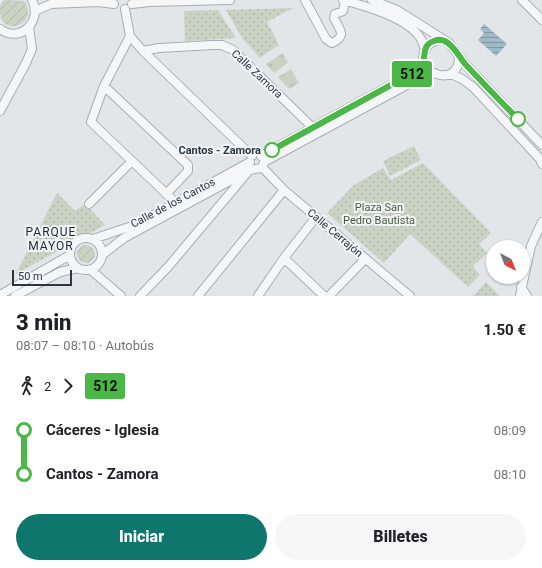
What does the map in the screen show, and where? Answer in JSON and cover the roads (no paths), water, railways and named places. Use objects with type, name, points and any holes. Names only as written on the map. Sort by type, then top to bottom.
[{"type":"street","points":[[0,29],[16,34],[29,27],[35,11],[32,0]]},
{"type":"street","points":[[35,11],[51,4],[113,2],[117,7],[125,8],[133,2],[230,0]]},
{"type":"street","points":[[306,0],[326,39],[332,43],[340,39],[341,36],[340,30],[334,18],[335,14],[343,11],[344,0],[382,12],[404,23],[419,36],[422,40],[425,51]]},
{"type":"street","points":[[372,0],[396,10],[449,44],[459,57],[542,146]]},
{"type":"street","points":[[522,0],[542,20]]},
{"type":"street","points":[[125,8],[130,36],[104,86],[91,122],[175,202]]},
{"type":"street","points":[[0,111],[26,63],[32,48],[29,27]]},
{"type":"street","name":"Calle Cerrajón","points":[[130,36],[143,51],[284,190],[410,296]]},
{"type":"street","points":[[442,40],[433,41],[427,46],[424,61],[426,66],[433,73],[445,75],[451,74],[462,78],[473,87],[540,159],[542,164]]},
{"type":"street","name":"Calle Zamora","points":[[143,51],[159,48],[222,45],[232,50],[313,128]]},
{"type":"street","points":[[451,74],[459,63],[459,57]]},
{"type":"street","name":"Calle de los Cantos","points":[[102,255],[124,238],[256,163],[313,128],[413,73],[424,61]]},
{"type":"street","name":"Calle de los Cantos","points":[[93,239],[136,225],[175,202],[256,163],[418,79],[433,73]]},
{"type":"street","points":[[104,86],[188,165],[188,172],[166,194]]},
{"type":"street","points":[[89,204],[132,161]]},
{"type":"street","points":[[140,296],[168,267],[256,163]]},
{"type":"street","points":[[198,296],[284,190]]},
{"type":"street","points":[[263,294],[284,258],[316,217]]},
{"type":"street","points":[[520,296],[531,246],[542,222]]},
{"type":"street","points":[[88,238],[93,239],[100,246],[102,255],[99,264],[91,270],[86,271],[74,265],[70,255],[72,247],[78,240],[88,238]]},
{"type":"street","points":[[0,296],[54,266],[70,255]]},
{"type":"street","points":[[284,258],[324,296]]},
{"type":"street","points":[[329,296],[365,259]]},
{"type":"street","points":[[15,296],[60,272],[78,268]]},
{"type":"street","points":[[91,270],[121,296]]},
{"type":"street","points":[[521,287],[527,296]]},
{"type":"water","points":[[484,24],[507,44],[496,56],[478,40],[484,33],[480,29]]},
{"type":"place","name":"Cantos - Zamora","points":[[272,150]]},
{"type":"district","name":"PARQUE MAYOR","points":[[51,239]]},
{"type":"park label","name":"Plaza San Pedro Bautista","points":[[379,213]]}]
